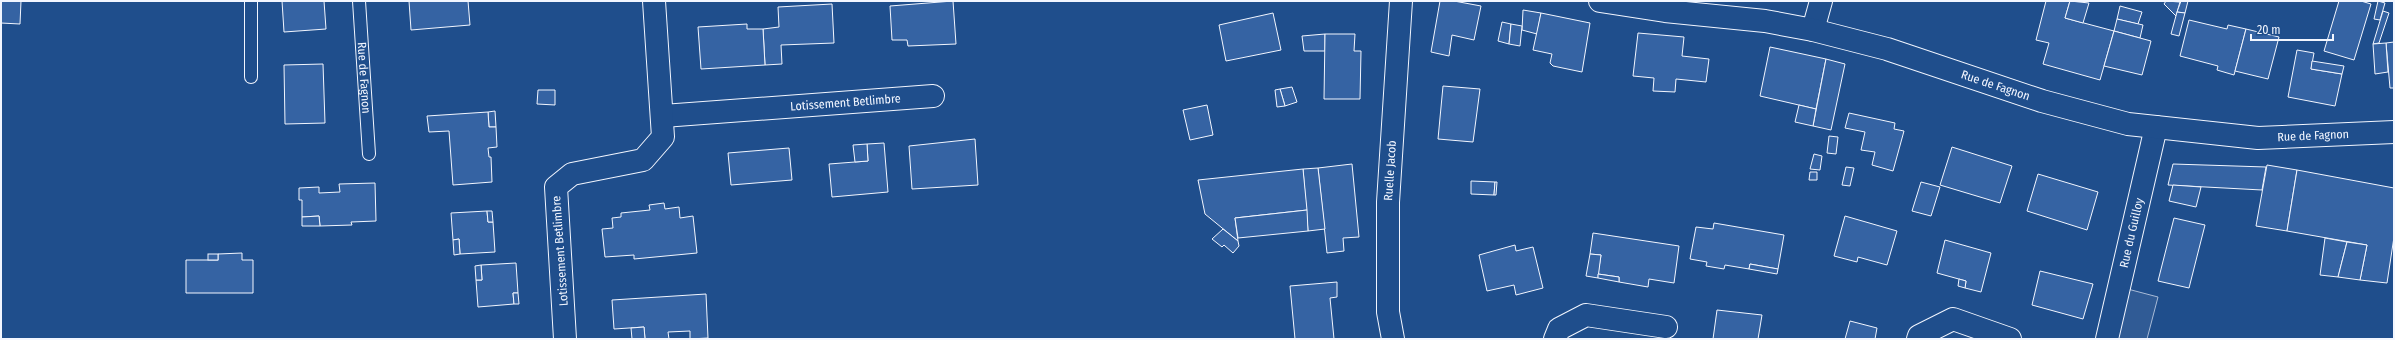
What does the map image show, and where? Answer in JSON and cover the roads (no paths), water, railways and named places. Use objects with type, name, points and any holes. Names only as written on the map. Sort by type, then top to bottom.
[{"type":"street","name":"Lotissement Betlimbre","points":[[565,339],[556,187],[572,174],[643,160],[663,136],[663,116],[654,1]]},
{"type":"street","name":"Ruelle Jacob","points":[[1393,339],[1388,312],[1388,202],[1401,1]]},
{"type":"street","name":"Rue de Fagnon","points":[[1600,1],[1665,11],[1765,21],[1812,30],[1887,49],[2042,101],[2128,124],[2258,138],[2394,132]]},
{"type":"street","points":[[1812,30],[1821,1]]},
{"type":"street","name":"Lotissement Betlimbre","points":[[663,116],[933,96]]},
{"type":"street","name":"Rue du Guilloy","points":[[2107,339],[2156,127]]},
{"type":"street","points":[[1555,339],[1559,329],[1586,315],[1666,327]]},
{"type":"street","points":[[1918,339],[1919,336],[1953,319],[2010,339]]},
{"type":"lane","points":[[251,1],[251,77]]},
{"type":"lane","name":"Rue de Fagnon","points":[[359,1],[369,154]]}]
